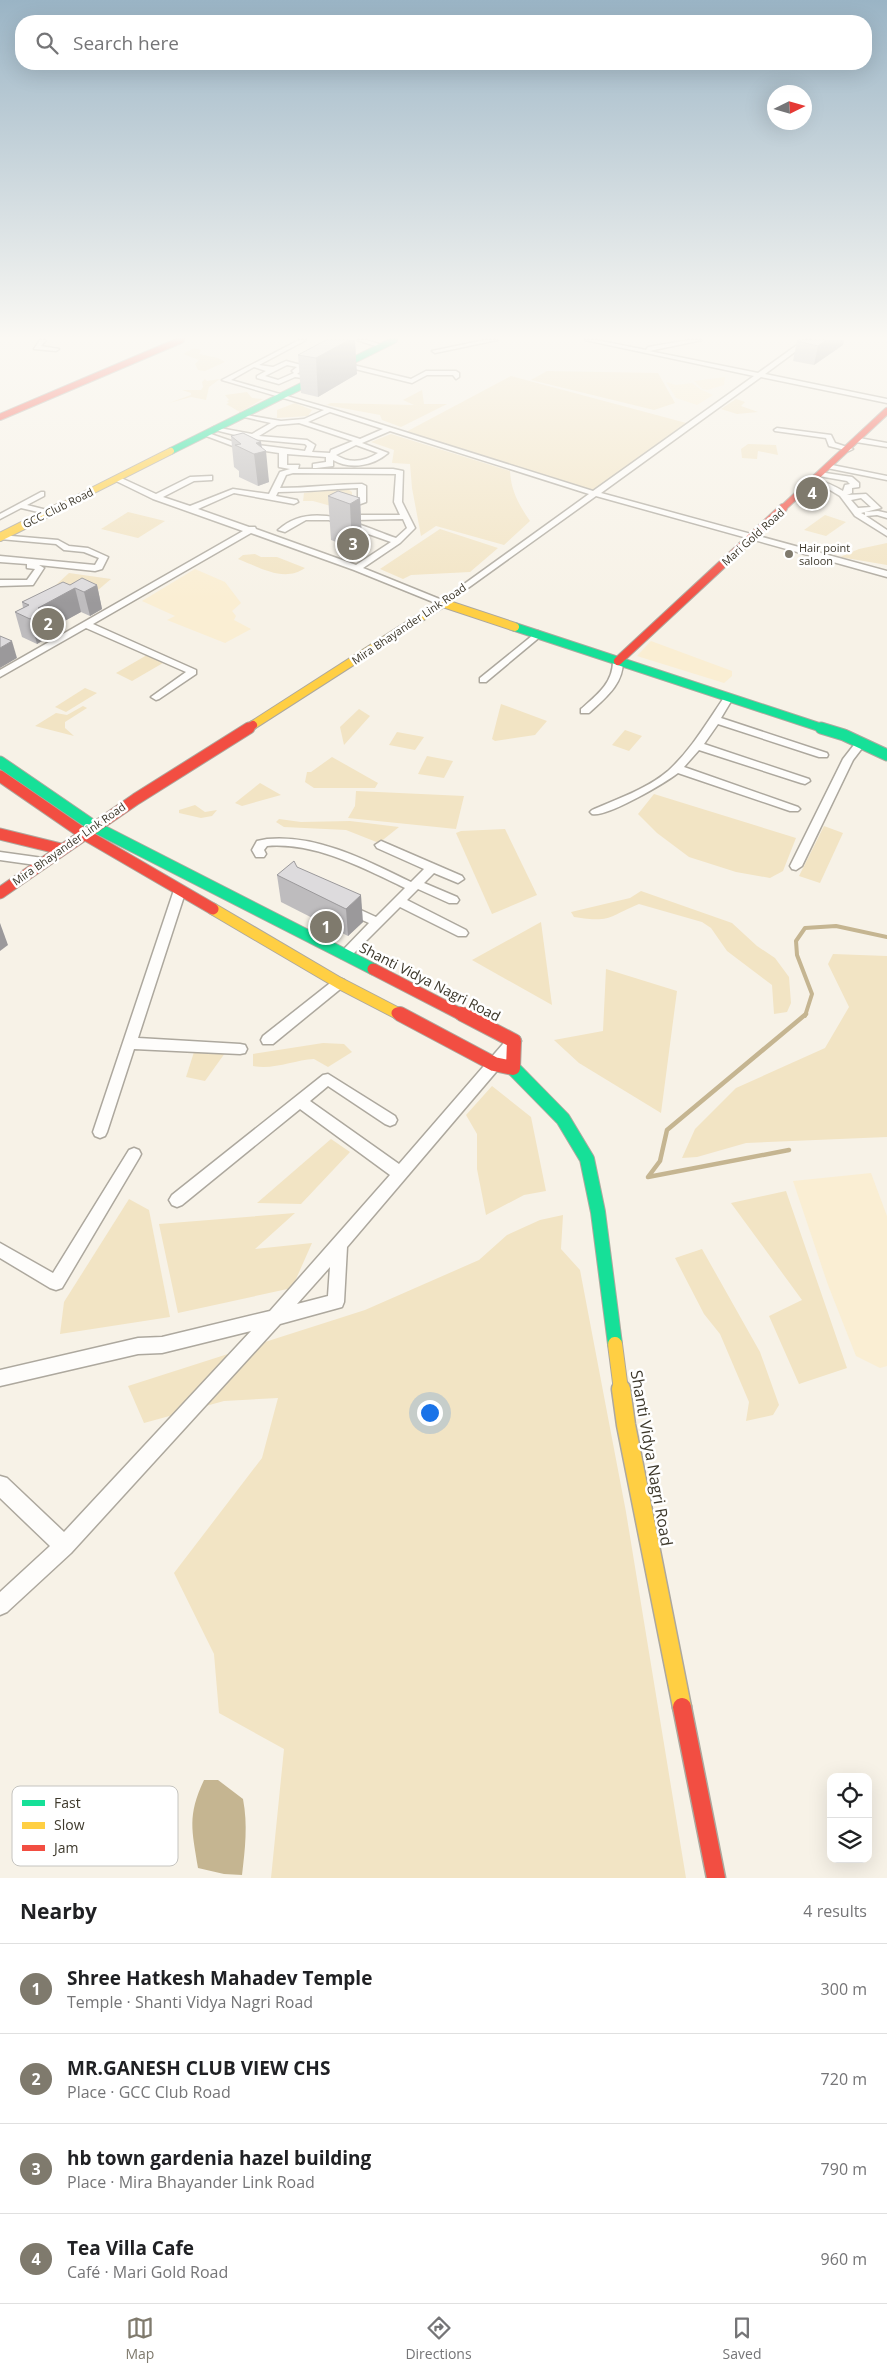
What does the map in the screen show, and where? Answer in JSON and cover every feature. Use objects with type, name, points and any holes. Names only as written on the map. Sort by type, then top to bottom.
[{"type":"street","name":"GCC Club Road","points":[[0,537],[218,428]]},
{"type":"street","points":[[210,432],[254,436],[269,428]]},
{"type":"street","points":[[317,428],[358,442],[384,453],[357,465],[332,456],[334,452],[358,442],[389,429]]},
{"type":"street","points":[[385,428],[592,493],[887,574]]},
{"type":"street","name":"Mira Bhayander Link Road","points":[[0,893],[61,849],[443,603],[592,493],[685,428]]},
{"type":"street","name":"Mari Gold Road","points":[[618,661],[871,428]]},
{"type":"street","points":[[777,430],[829,436],[832,444],[849,449]]},
{"type":"street","points":[[210,432],[223,441],[233,444],[283,452],[329,455],[330,464],[283,467],[283,452]]},
{"type":"street","points":[[223,441],[227,436],[232,436],[307,442],[311,445],[308,454]]},
{"type":"street","points":[[860,438],[886,444]]},
{"type":"street","points":[[265,448],[272,439]]},
{"type":"street","points":[[826,470],[887,478]]},
{"type":"street","points":[[826,470],[849,479],[856,485],[849,486],[849,491],[844,496]]},
{"type":"street","points":[[275,494],[284,474],[292,471],[393,471],[400,473],[398,502],[411,528],[397,541],[357,568]]},
{"type":"street","points":[[156,497],[192,479],[209,478]]},
{"type":"street","points":[[116,479],[156,497],[252,529],[357,568],[443,603],[844,735],[887,755]]},
{"type":"street","points":[[813,482],[827,485],[844,496],[858,513],[887,534]]},
{"type":"street","points":[[191,509],[233,491],[275,494],[314,490],[320,487],[362,486],[362,502],[348,506],[348,516],[354,518],[406,517]]},
{"type":"street","points":[[0,518],[41,494]]},
{"type":"street","points":[[275,494],[294,502]]},
{"type":"street","points":[[844,496],[864,496],[877,508],[858,513]]},
{"type":"street","points":[[21,506],[48,513]]},
{"type":"street","points":[[858,513],[878,513],[887,516]]},
{"type":"street","points":[[282,530],[305,518],[330,518],[397,541]]},
{"type":"street","points":[[0,674],[252,529]]},
{"type":"street","points":[[0,537],[58,542],[67,548],[85,550],[102,556],[104,559],[99,567],[94,568],[51,564],[1,564]]},
{"type":"street","points":[[51,564],[67,548]]},
{"type":"street","points":[[0,583],[29,583],[40,568],[1,564]]},
{"type":"street","points":[[86,624],[193,672],[156,698]]},
{"type":"street","points":[[483,680],[538,634]]},
{"type":"street","points":[[585,711],[616,680],[620,672],[618,661]]},
{"type":"street","points":[[596,812],[643,791],[668,776],[716,720],[728,698]]},
{"type":"street","points":[[716,720],[823,755]]},
{"type":"street","points":[[796,866],[848,759],[861,743]]},
{"type":"street","points":[[696,745],[805,781]]},
{"type":"street","name":"Shanti Vidya Nagri Road","points":[[0,762],[95,827],[514,1041]]},
{"type":"street","points":[[675,768],[794,809]]},
{"type":"street","points":[[0,776],[84,834],[339,983],[494,1064],[513,1068],[514,1041]]},
{"type":"street","points":[[10,783],[21,776]]},
{"type":"street","points":[[45,807],[56,800]]},
{"type":"street","points":[[0,834],[61,849]]},
{"type":"street","points":[[260,854],[258,850],[261,844],[269,841],[304,844],[334,851],[415,886],[453,900]]},
{"type":"street","points":[[382,845],[458,879]]},
{"type":"street","points":[[0,856],[43,862]]},
{"type":"street","points":[[345,955],[432,868]]},
{"type":"street","points":[[100,1132],[128,1042],[180,890]]},
{"type":"street","points":[[398,901],[462,933]]},
{"type":"street","points":[[332,902],[377,922]]},
{"type":"street","points":[[268,1040],[339,983]]},
{"type":"street","points":[[0,1605],[64,1546],[275,1316],[401,1174],[514,1041]]},
{"type":"street","points":[[128,1042],[240,1049]]},
{"type":"street","name":"Shanti Vidya Nagri Road","points":[[513,1068],[563,1119],[588,1159],[598,1212],[626,1426],[716,1878]]},
{"type":"street","points":[[177,1200],[328,1079],[390,1120]]},
{"type":"street","points":[[300,1101],[401,1174]]},
{"type":"street","points":[[0,1250],[56,1283],[134,1154]]},
{"type":"street","points":[[0,1378],[138,1346],[162,1345],[336,1302],[339,1245]]},
{"type":"street","points":[[0,1485],[64,1546]]},
{"type":"shaded area","points":[[414,428],[685,428],[592,493],[404,433]]},
{"type":"shaded area","points":[[391,434],[510,471],[516,498],[530,521],[504,545],[436,526],[421,536],[412,488],[410,464],[392,463],[394,450],[371,442]]},
{"type":"shaded area","points":[[748,444],[776,445],[778,455],[758,451],[757,459],[742,458],[741,449]]},
{"type":"shaded area","points":[[346,488],[352,492],[352,500],[331,506],[313,501],[303,501],[304,493]]},
{"type":"shaded area","points":[[128,512],[165,521],[138,538],[101,529]]},
{"type":"shaded area","points":[[825,515],[846,522],[826,536],[804,530]]},
{"type":"shaded area","points":[[440,529],[498,548],[470,572],[411,575],[403,579],[380,569]]},
{"type":"shaded area","points":[[887,543],[887,565],[840,557],[859,549]]},
{"type":"shaded area","points":[[255,554],[261,557],[277,557],[305,568],[289,574],[280,574],[238,559],[243,555]]},
{"type":"shaded area","points":[[195,569],[225,582],[241,603],[232,611],[236,616],[234,620],[251,629],[225,643],[167,620],[175,616],[142,601]]},
{"type":"shaded area","points":[[69,573],[111,579],[98,590],[61,598],[44,596]]},
{"type":"shaded area","points":[[651,641],[732,671],[732,676],[724,683],[637,656]]},
{"type":"shaded area","points":[[147,655],[163,663],[132,681],[116,673]]},
{"type":"shaded area","points":[[85,688],[97,693],[66,712],[55,707]]},
{"type":"shaded area","points":[[501,704],[547,721],[535,735],[495,741],[492,739]]},
{"type":"shaded area","points":[[83,706],[87,708],[65,722],[65,728],[74,736],[35,726],[56,713],[67,715]]},
{"type":"shaded area","points":[[359,709],[370,716],[344,745],[340,727]]},
{"type":"shaded area","points":[[625,730],[642,736],[629,751],[612,745]]},
{"type":"shaded area","points":[[397,732],[424,737],[415,750],[389,745]]},
{"type":"shaded area","points":[[427,756],[453,761],[444,778],[418,774]]},
{"type":"shaded area","points":[[332,757],[378,783],[375,788],[314,788],[305,782],[307,772],[311,772]]},
{"type":"shaded area","points":[[260,783],[281,795],[242,806],[235,803]]},
{"type":"shaded area","points":[[356,791],[464,796],[456,829],[348,818],[355,806]]},
{"type":"shaded area","points":[[654,794],[796,838],[783,871],[770,878],[736,872],[689,857],[657,833],[638,814]]},
{"type":"shaded area","points":[[195,805],[205,812],[217,810],[212,816],[201,818],[179,813],[179,810]]},
{"type":"shaded area","points":[[279,819],[301,822],[350,821],[399,827],[379,843],[346,830],[284,827],[276,822]]},
{"type":"shaded area","points":[[824,826],[843,833],[820,883],[799,876]]},
{"type":"shaded area","points":[[505,829],[537,895],[492,914],[456,833],[461,831]]},
{"type":"shaded area","points":[[641,891],[732,923],[757,946],[775,958],[789,977],[791,1003],[787,1012],[774,1014],[772,985],[727,951],[711,928],[702,922],[639,904],[603,919],[574,917],[571,912],[630,898]]},
{"type":"shaded area","points":[[541,922],[552,1005],[472,960]]},
{"type":"shaded area","points":[[833,954],[887,956],[887,1137],[746,1143],[697,1157],[682,1158],[695,1129],[736,1088],[825,1048],[849,1007],[828,964]]},
{"type":"shaded area","points":[[606,969],[677,991],[661,1113],[579,1063],[554,1040],[603,1031]]},
{"type":"shaded area","points":[[323,1043],[344,1044],[352,1052],[328,1067],[314,1059],[269,1067],[253,1066],[253,1054]]},
{"type":"shaded area","points":[[195,1049],[225,1053],[205,1081],[186,1077]]},
{"type":"shaded area","points":[[492,1086],[531,1117],[546,1191],[524,1195],[486,1215],[477,1169],[477,1134],[466,1115]]},
{"type":"shaded area","points":[[331,1139],[350,1152],[301,1204],[257,1203]]},
{"type":"shaded area","points":[[871,1173],[887,1216],[887,1366],[880,1368],[856,1356],[828,1285],[793,1181]]},
{"type":"shaded area","points":[[786,1191],[847,1368],[799,1384],[769,1316],[802,1300],[731,1203]]},
{"type":"shaded area","points":[[129,1199],[149,1210],[170,1317],[60,1334],[64,1302]]},
{"type":"shaded area","points":[[295,1213],[255,1249],[312,1243],[292,1288],[178,1313],[159,1224]]},
{"type":"shaded area","points":[[563,1215],[561,1249],[580,1270],[626,1512],[686,1878],[271,1878],[284,1749],[219,1713],[214,1654],[174,1573],[262,1458],[278,1398],[224,1401],[144,1423],[128,1386],[365,1310],[479,1260],[507,1235],[540,1220]]},
{"type":"shaded area","points":[[702,1249],[760,1352],[779,1405],[773,1415],[746,1421],[749,1402],[720,1334],[704,1314],[675,1258]]},
{"type":"shaded area","points":[[204,1780],[218,1780],[243,1799],[246,1828],[242,1875],[224,1874],[198,1868],[192,1823],[195,1804]]},
{"type":"building","points":[[243,433],[261,442],[256,443],[266,451],[254,454],[235,445],[241,444],[231,436]]},
{"type":"building","points":[[338,491],[360,498],[350,504],[328,496]]},
{"type":"building","points":[[82,578],[97,585],[84,592],[75,588],[38,608],[46,610],[30,619],[15,612],[29,605],[22,602],[63,582],[70,585]]},
{"type":"building","points":[[0,636],[12,641],[0,648]]},
{"type":"building","points":[[294,861],[297,867],[361,895],[346,909],[277,875]]},
{"type":"waterway","points":[[806,1014],[812,994],[797,955],[796,941],[805,928],[836,926],[887,937]]},
{"type":"waterway","points":[[789,1150],[648,1177],[660,1161],[667,1130],[806,1014]]},
{"type":"traffic: fast","points":[[171,451],[218,428]]},
{"type":"traffic: fast","points":[[515,627],[844,735],[887,755]]},
{"type":"traffic: fast","points":[[0,762],[95,827],[373,969]]},
{"type":"traffic: fast","points":[[513,1068],[563,1119],[587,1159],[598,1212],[615,1344]]},
{"type":"traffic: slow","points":[[0,537],[171,451]]},
{"type":"traffic: slow","points":[[253,725],[443,603],[515,627]]},
{"type":"traffic: slow","points":[[213,909],[339,983],[397,1013]]},
{"type":"traffic: slow","points":[[615,1344],[626,1425],[682,1707]]},
{"type":"traffic: jam","points":[[618,661],[869,428]]},
{"type":"traffic: jam","points":[[0,893],[136,799],[253,725]]},
{"type":"traffic: jam","points":[[0,776],[84,834],[213,909]]},
{"type":"traffic: jam","points":[[0,834],[61,849]]},
{"type":"traffic: jam","points":[[373,969],[514,1041],[513,1068],[494,1064],[397,1013]]},
{"type":"traffic: jam","points":[[682,1707],[716,1878]]},
{"type":"place","name":"Tea Villa Cafe","points":[[812,493]]},
{"type":"place","name":"hb town gardenia hazel building","points":[[353,544]]},
{"type":"place","name":"Hair point saloon","points":[[789,554]]},
{"type":"place","name":"MR.GANESH CLUB VIEW CHS","points":[[48,624]]},
{"type":"place","name":"Shree Hatkesh Mahadev Temple","points":[[326,927]]}]
